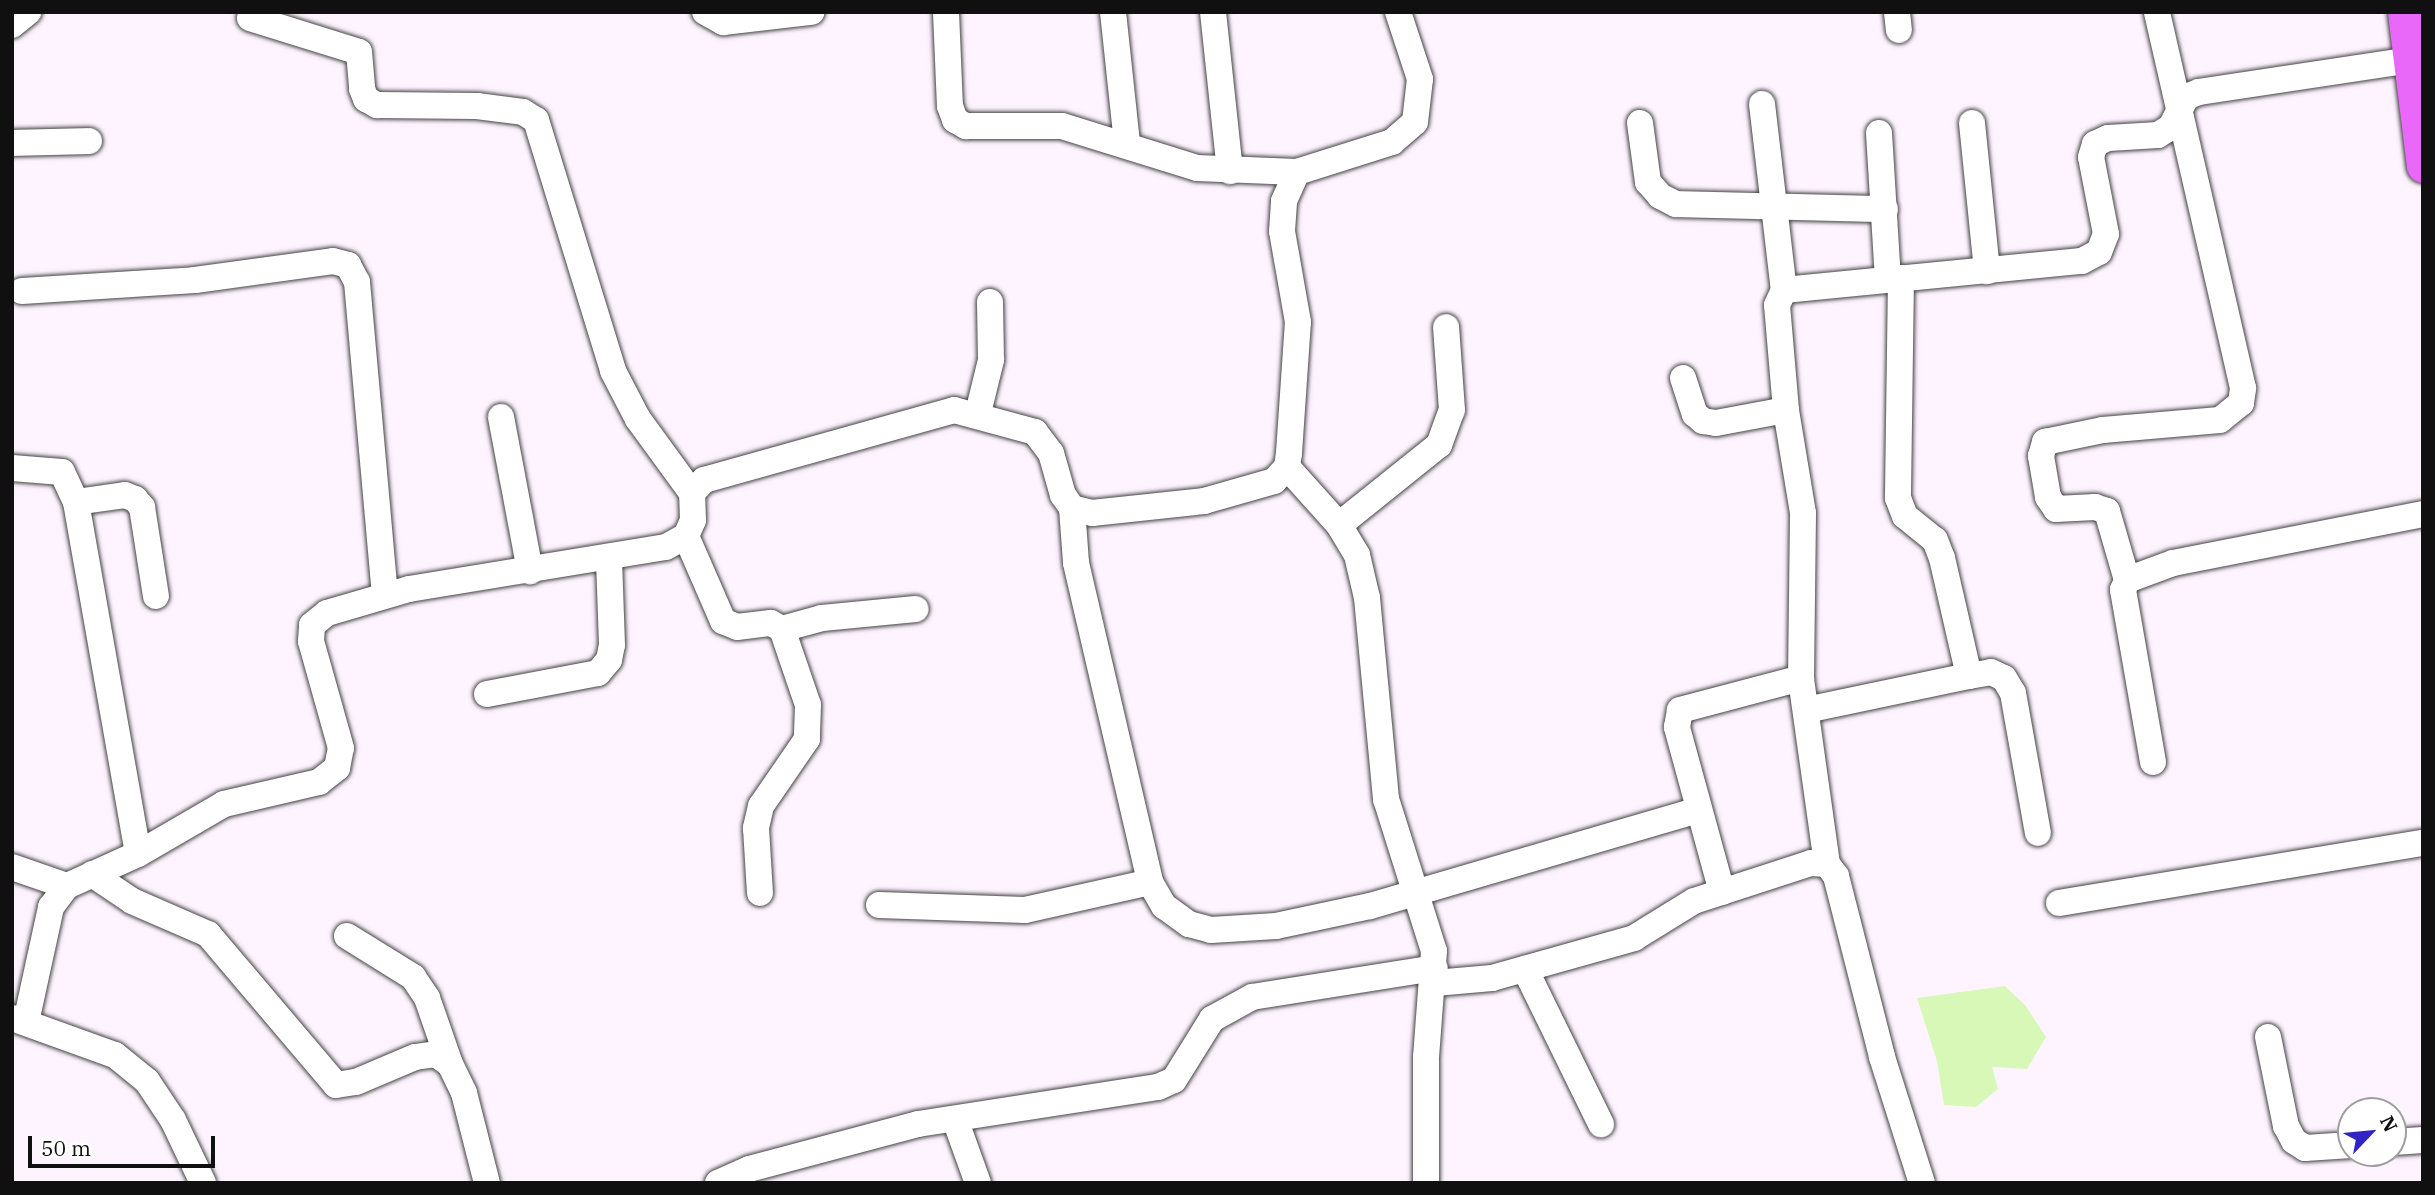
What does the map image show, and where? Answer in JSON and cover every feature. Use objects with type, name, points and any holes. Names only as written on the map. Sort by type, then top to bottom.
[{"type":"main road","points":[[2404,12],[2420,111],[2422,153]]},
{"type":"street","points":[[12,25],[28,12]]},
{"type":"street","points":[[705,12],[723,22],[811,12]]},
{"type":"street","points":[[946,12],[950,106],[955,120],[967,126],[1062,126],[1127,144],[1184,165],[1230,172],[1297,172],[1392,142],[1415,122],[1420,79],[1398,12]]},
{"type":"street","points":[[1113,12],[1127,144]]},
{"type":"street","points":[[1213,12],[1230,172]]},
{"type":"street","points":[[2153,762],[2123,590],[2127,580],[2107,511],[2095,507],[2056,509],[2048,497],[2041,456],[2045,442],[2059,436],[2220,420],[2241,403],[2243,388],[2157,12]]},
{"type":"street","points":[[204,1183],[173,1120],[147,1081],[115,1055],[19,1020],[51,907],[67,886],[138,854],[224,804],[319,782],[337,768],[341,748],[311,641],[312,625],[327,613],[385,594],[666,547],[686,536],[693,520],[691,492],[638,419],[613,371],[536,120],[523,112],[477,106],[377,105],[366,99],[362,89],[359,52],[250,18]]},
{"type":"street","points":[[1784,290],[2082,261],[2099,252],[2106,234],[2091,157],[2095,144],[2108,138],[2158,135],[2171,127],[2178,108],[2199,92],[2411,60]]},
{"type":"street","points":[[1762,104],[1784,290],[1777,305],[1786,410],[1802,513],[1801,678],[1827,864],[1836,876],[1867,1007],[1922,1183]]},
{"type":"street","points":[[1640,123],[1648,182],[1660,196],[1676,204],[1774,209],[1885,209]]},
{"type":"street","points":[[1972,124],[1987,271]]},
{"type":"street","points":[[1879,133],[1894,279],[1898,498],[1905,516],[1935,540],[1942,558],[1969,676]]},
{"type":"street","points":[[12,143],[89,141]]},
{"type":"street","points":[[1072,508],[1092,513],[1204,501],[1274,481],[1287,467],[1298,321],[1282,231],[1284,201],[1297,172]]},
{"type":"street","points":[[22,291],[195,280],[333,261],[348,265],[358,282],[385,594]]},
{"type":"street","points":[[978,413],[991,360],[990,302]]},
{"type":"street","points":[[1339,525],[1440,445],[1452,410],[1446,327]]},
{"type":"street","points":[[1683,378],[1695,414],[1703,421],[1716,423],[1786,410]]},
{"type":"street","points":[[691,492],[704,480],[936,414],[978,413],[1035,432],[1045,442],[1063,495],[1072,508],[1076,563],[1150,882],[1164,906],[1189,924],[1211,930],[1276,926],[1415,893],[1698,810]]},
{"type":"street","points":[[501,417],[530,571]]},
{"type":"street","points":[[12,467],[62,472],[76,502],[138,854]]},
{"type":"street","points":[[1287,467],[1339,525],[1357,555],[1367,597],[1386,799],[1415,893],[1431,933],[1435,975],[1426,1057],[1426,1183]]},
{"type":"street","points":[[76,502],[125,495],[135,499],[142,507],[156,596]]},
{"type":"street","points":[[2127,580],[2173,563],[2423,514]]},
{"type":"street","points":[[686,536],[723,621],[737,627],[771,623],[782,629],[789,639],[810,721],[807,739],[761,806],[756,828],[760,893]]},
{"type":"street","points":[[487,694],[598,673],[609,660],[612,645],[609,558]]},
{"type":"street","points":[[782,629],[822,618],[916,609]]},
{"type":"street","points":[[1806,710],[1969,676],[1991,673],[2004,678],[2013,693],[2038,833]]},
{"type":"street","points":[[1722,892],[1677,727],[1680,709],[1801,678]]},
{"type":"street","points":[[2059,903],[2423,843]]},
{"type":"street","points":[[718,1183],[749,1169],[918,1124],[956,1122],[1158,1087],[1174,1080],[1212,1019],[1252,997],[1435,975],[1493,978],[1634,938],[1658,926],[1673,911],[1722,892],[1811,863],[1827,864]]},
{"type":"street","points":[[12,867],[67,886]]},
{"type":"street","points":[[92,874],[132,901],[208,934],[336,1085],[356,1082],[415,1057],[436,1054],[450,1064]]},
{"type":"street","points":[[879,905],[1025,910],[1150,882]]},
{"type":"street","points":[[347,936],[413,977],[427,998],[450,1064],[464,1093],[486,1183]]},
{"type":"street","points":[[1525,969],[1601,1124]]},
{"type":"street","points":[[2268,1037],[2286,1126],[2294,1141],[2305,1148],[2337,1146]]},
{"type":"street","points":[[956,1122],[978,1183]]},
{"type":"shaded area","points":[[2005,986],[2025,1005],[2046,1037],[2027,1069],[1992,1067],[1998,1089],[1976,1107],[1944,1105],[1937,1061],[1917,998]]}]
